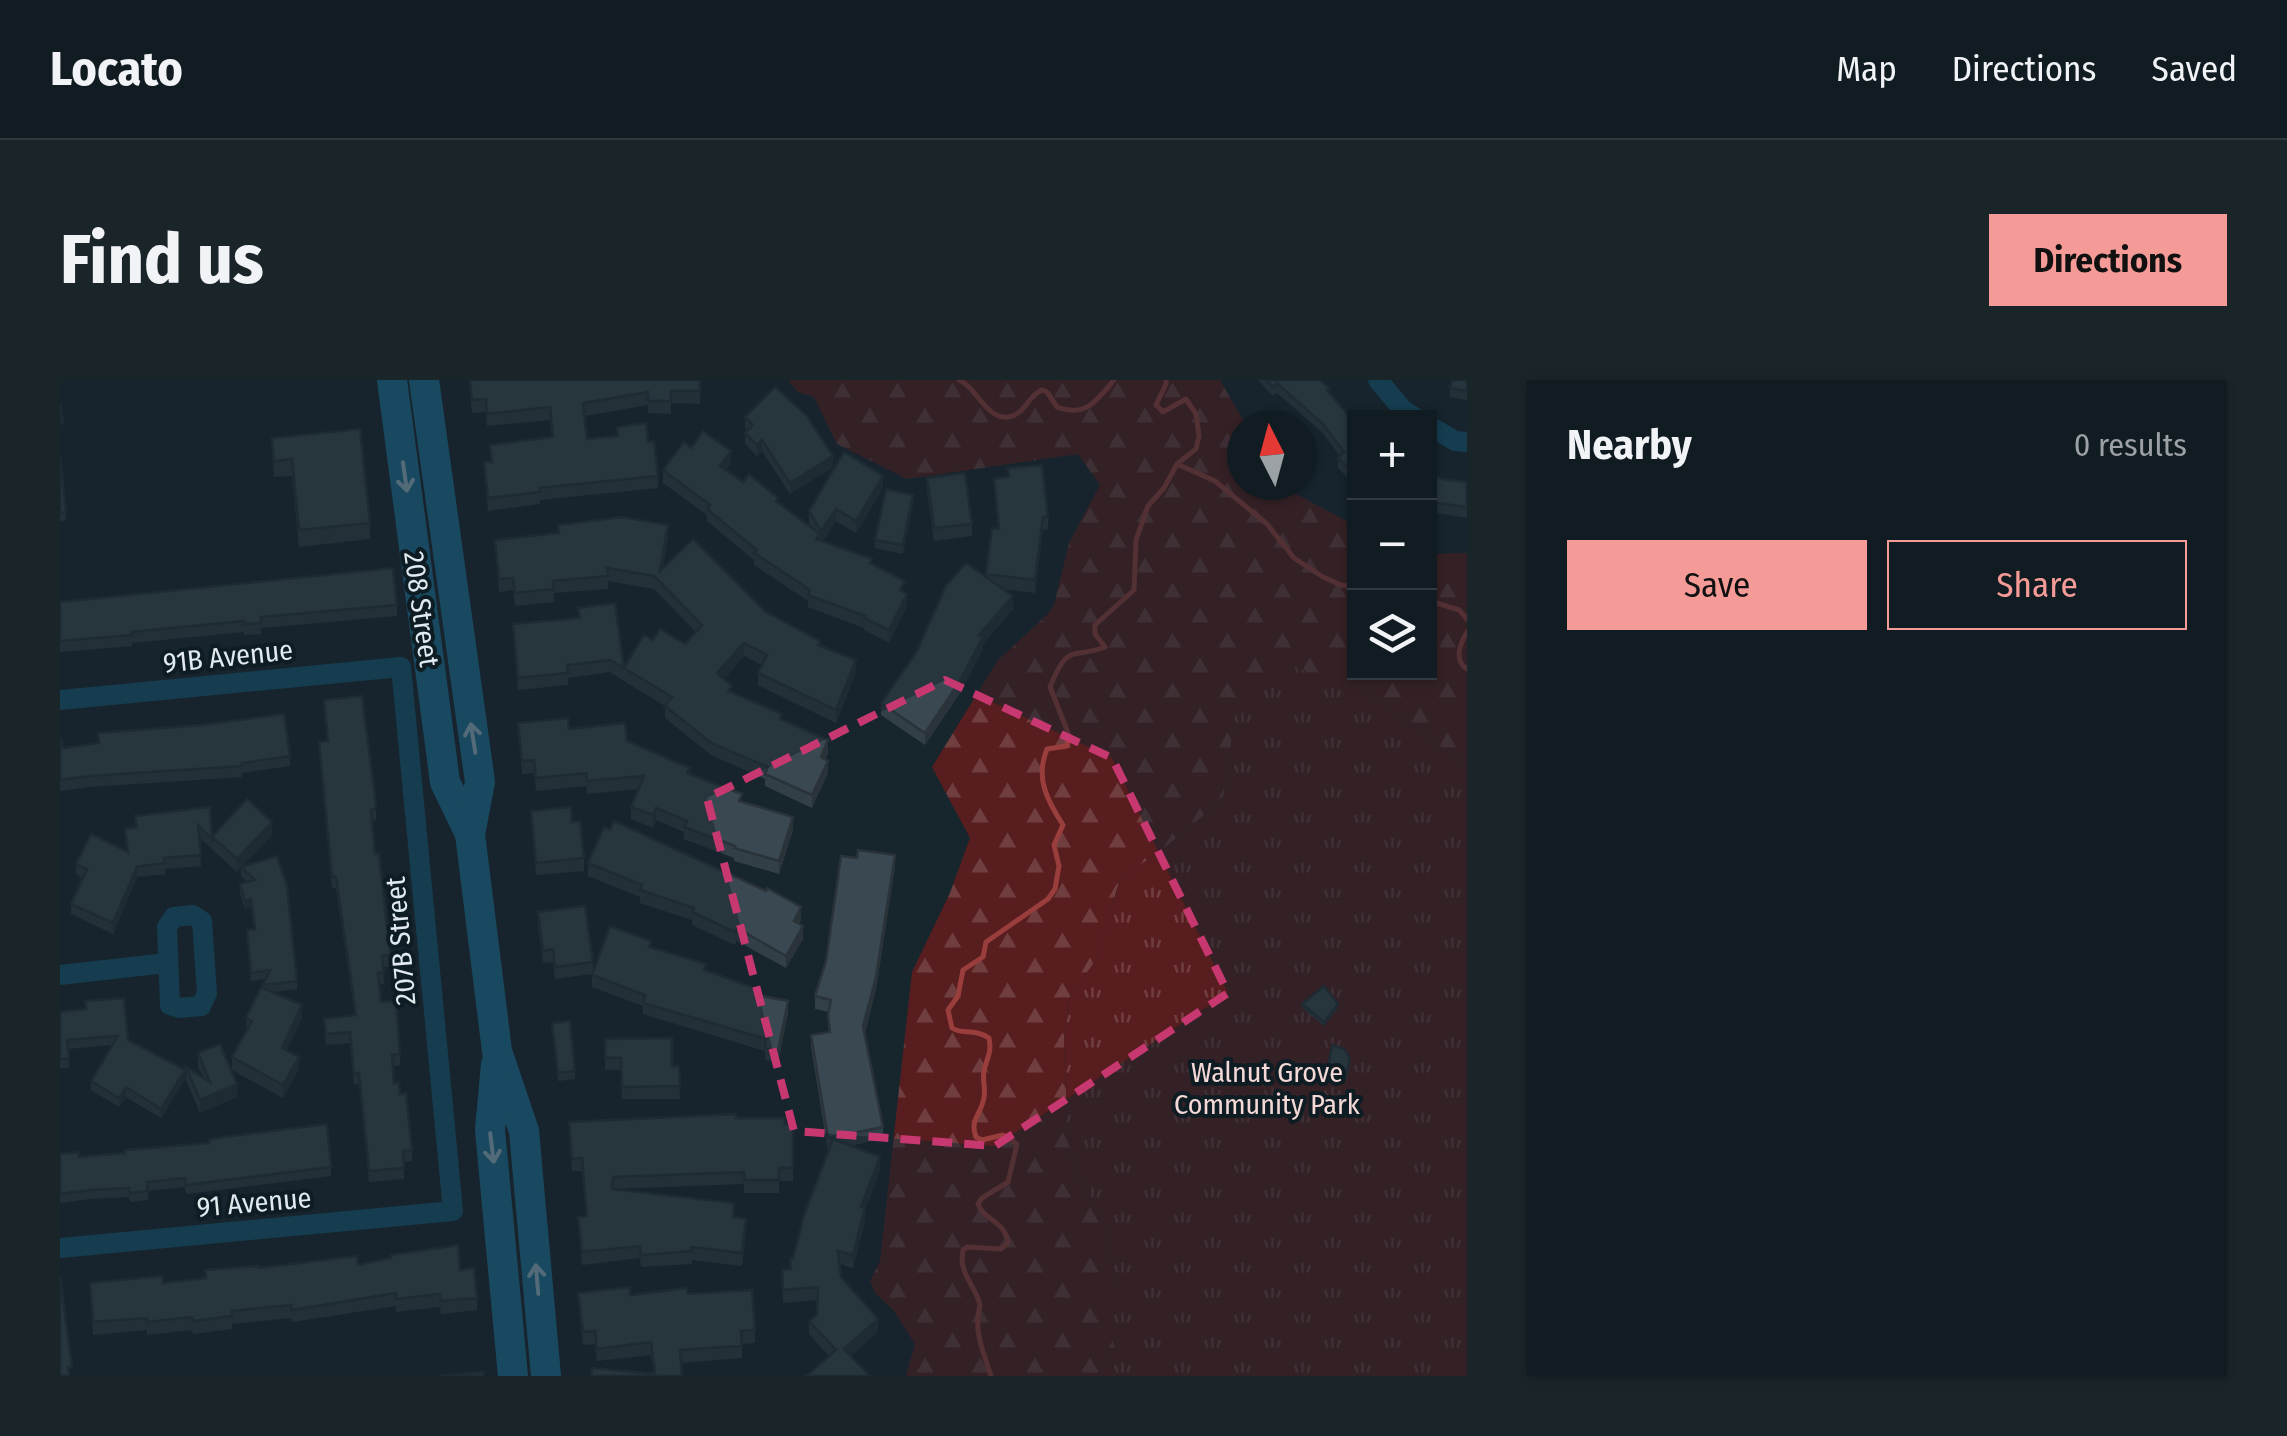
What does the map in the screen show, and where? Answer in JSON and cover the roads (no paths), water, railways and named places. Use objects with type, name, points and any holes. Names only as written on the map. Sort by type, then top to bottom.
[{"type":"main road","name":"208 Street","points":[[392,380],[445,782],[470,834]]},
{"type":"main road","name":"208 Street","points":[[424,380],[480,782],[470,834],[497,1051],[524,1131],[546,1376]]},
{"type":"main road","name":"208 Street","points":[[497,1051],[490,1130],[513,1376]]},
{"type":"street","points":[[1378,380],[1403,410]]},
{"type":"street","points":[[1437,430],[1455,441],[1467,442]]},
{"type":"street","name":"91B Avenue","points":[[60,700],[401,666]]},
{"type":"street","name":"207B Street","points":[[401,666],[453,1211]]},
{"type":"street","points":[[60,975],[166,963]]},
{"type":"street","name":"91 Avenue","points":[[60,1248],[453,1211]]},
{"type":"waterway","points":[[959,380],[992,412],[1008,417],[1018,413],[1042,390],[1057,407],[1083,409],[1114,380]]},
{"type":"waterway","points":[[991,1376],[978,1332],[980,1305],[962,1258],[967,1247],[1001,1249],[1008,1243],[1003,1229],[978,1204],[1008,1182],[1017,1144],[1003,1135],[982,1140],[976,1137],[974,1126],[983,1103],[989,1038],[952,1028],[948,1010],[958,996],[963,970],[983,957],[986,942],[1048,899],[1055,889],[1059,866],[1054,845],[1063,825],[1048,798],[1042,770],[1047,749],[1067,746],[1069,735],[1050,687],[1067,658],[1105,647],[1095,634],[1095,625],[1134,590],[1136,540],[1148,506],[1177,464],[1196,449],[1196,414],[1186,399],[1163,412],[1156,405],[1166,380]]},
{"type":"waterway","points":[[1177,464],[1215,481],[1267,524],[1294,558],[1323,577],[1347,586]]},
{"type":"waterway","points":[[1437,603],[1459,610],[1467,619]]},
{"type":"waterway","points":[[1467,632],[1459,657],[1467,669]]},
{"type":"park label","name":"Walnut Grove Community Park","points":[[1267,1088]]}]
